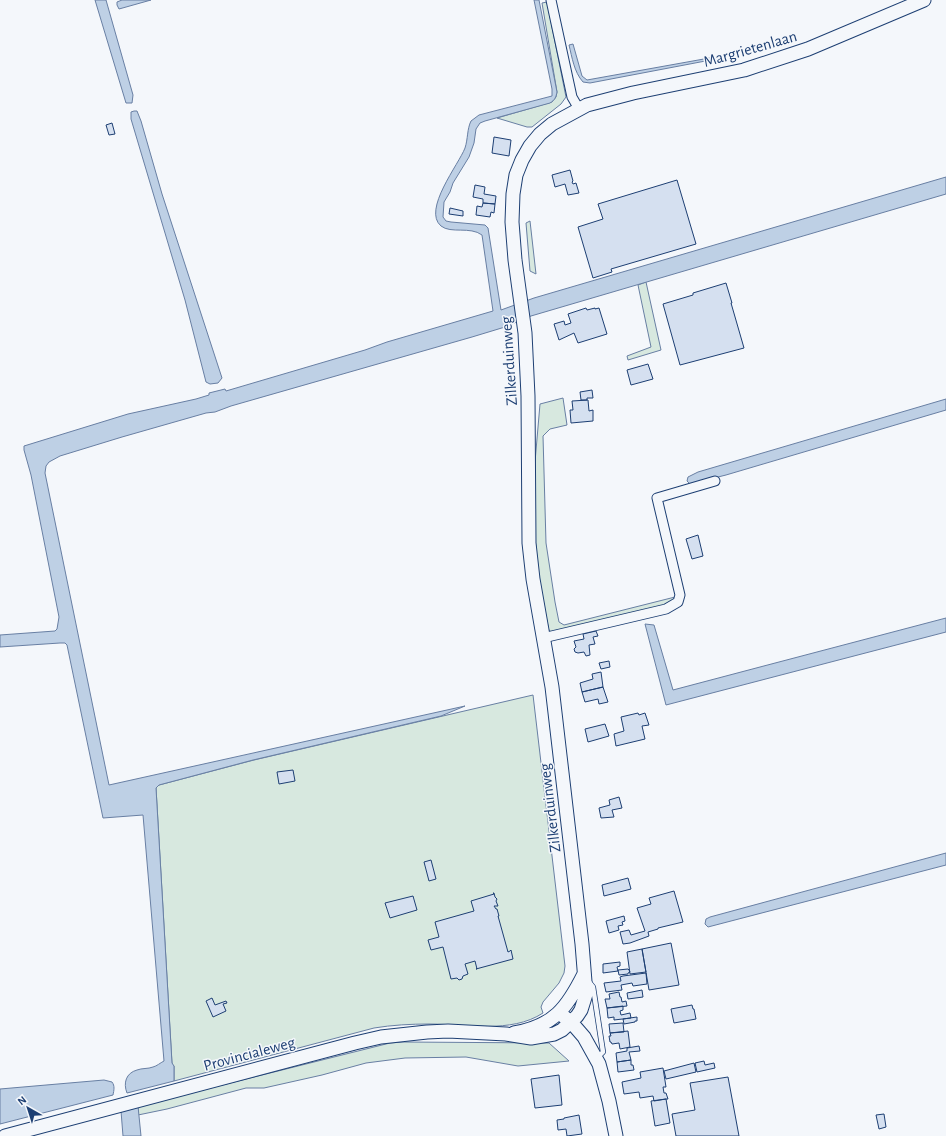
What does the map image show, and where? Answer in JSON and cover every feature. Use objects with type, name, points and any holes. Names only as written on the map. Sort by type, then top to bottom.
[{"type":"main road","name":"Margrietenlaan","points":[[579,109],[587,105],[633,94],[744,70],[808,49],[924,0]]},
{"type":"main road","name":"Zilkerduinweg","points":[[568,1025],[581,1010],[586,994],[581,936],[552,687],[532,579],[529,543],[528,396],[521,300],[515,260],[512,222],[513,194],[516,175],[530,146],[540,134],[552,124],[579,109]]},
{"type":"main road","points":[[584,974],[568,1003],[559,1013],[568,1025],[584,1037],[599,1064],[609,1101],[616,1136]]},
{"type":"main road","name":"Provincialeweg","points":[[506,1034],[519,1032],[540,1025],[559,1013]]},
{"type":"main road","name":"Provincialeweg","points":[[5,1136],[381,1037],[441,1031],[506,1034],[531,1038],[554,1034],[568,1025]]},
{"type":"street","points":[[551,0],[572,97],[579,109]]},
{"type":"street","points":[[543,638],[666,610],[678,602],[680,595],[656,498],[715,481]]},
{"type":"lane","name":"Zilkerduinweg","points":[[584,974],[593,988],[603,1052],[596,1060]]},
{"type":"shaded area","points":[[547,2],[566,97],[561,104],[532,127],[527,127],[497,118],[552,102],[556,97],[557,92],[542,3]]},
{"type":"shaded area","points":[[530,221],[536,274],[530,271],[526,223]]},
{"type":"shaded area","points":[[646,282],[661,350],[628,360],[627,356],[651,347],[638,285]]},
{"type":"shaded area","points":[[563,398],[567,425],[550,429],[543,436],[546,543],[559,622],[564,625],[675,597],[671,605],[557,633],[549,631],[537,573],[535,532],[535,462],[540,404]]},
{"type":"shaded area","points":[[533,695],[565,966],[564,973],[559,983],[543,1002],[541,1007],[543,1013],[530,1020],[502,1026],[422,1024],[395,1025],[374,1028],[174,1081],[156,788],[159,785],[254,760]]},
{"type":"shaded area","points":[[390,1043],[549,1043],[569,1061],[518,1066],[466,1057],[405,1058],[366,1063],[264,1088],[246,1088],[167,1109],[138,1115],[138,1106]]},
{"type":"water","points":[[95,0],[106,0],[133,95],[132,103],[126,103]]},
{"type":"water","points":[[122,0],[151,0],[119,9],[117,2]]},
{"type":"water","points":[[534,0],[539,0],[557,92],[556,97],[550,103],[480,123],[476,129],[474,143],[469,157],[453,183],[444,202],[443,217],[446,221],[485,225],[488,228],[501,310],[534,298],[946,177],[946,194],[531,316],[505,327],[472,337],[231,406],[215,412],[206,413],[122,437],[60,456],[49,462],[46,466],[45,473],[109,785],[465,706],[441,716],[253,760],[159,785],[156,788],[174,1081],[127,1093],[125,1086],[126,1079],[130,1073],[139,1069],[154,1067],[164,1061],[143,815],[103,818],[67,645],[65,643],[60,643],[0,647],[0,635],[55,631],[57,629],[59,617],[24,446],[128,414],[196,399],[209,395],[209,393],[225,389],[226,391],[493,311],[482,235],[472,231],[450,230],[441,226],[436,219],[436,209],[444,187],[465,148],[471,121],[479,115],[552,96],[552,89]]},
{"type":"water","points":[[573,44],[582,76],[587,80],[715,57],[716,59],[590,83],[583,82],[575,69],[569,45]]},
{"type":"water","points":[[137,111],[141,121],[162,194],[222,378],[218,383],[210,384],[206,382],[185,300],[131,119],[131,112]]},
{"type":"water","points":[[946,399],[946,410],[726,475],[690,484],[687,481],[688,477],[698,472]]},
{"type":"water","points":[[946,618],[946,632],[666,705],[645,624],[654,625],[673,690]]},
{"type":"water","points":[[946,853],[946,865],[708,927],[705,924],[706,919],[710,917]]},
{"type":"water","points":[[104,1080],[112,1082],[114,1088],[113,1095],[0,1124],[0,1089]]},
{"type":"water","points":[[138,1106],[141,1136],[123,1136],[121,1111]]},
{"type":"building","points":[[112,123],[115,134],[109,135],[106,125]]},
{"type":"building","points":[[494,137],[511,140],[509,156],[492,153]]},
{"type":"building","points":[[570,170],[572,182],[573,184],[576,183],[579,193],[568,195],[565,184],[555,187],[552,175]]},
{"type":"building","points":[[677,180],[696,244],[611,269],[612,272],[593,278],[578,227],[603,219],[598,204]]},
{"type":"building","points":[[475,185],[485,187],[484,194],[496,196],[495,204],[483,203],[483,199],[473,197]]},
{"type":"building","points":[[483,203],[495,204],[494,213],[491,212],[490,217],[476,215],[477,206],[482,207]]},
{"type":"building","points":[[450,208],[463,211],[463,216],[449,214]]},
{"type":"building","points":[[726,283],[744,348],[680,365],[663,304]]},
{"type":"building","points":[[586,308],[587,310],[599,308],[607,334],[578,343],[574,333],[559,340],[554,324],[564,321],[565,325],[571,323],[568,314]]},
{"type":"building","points":[[648,364],[653,379],[631,385],[627,370]]},
{"type":"building","points":[[592,390],[593,398],[581,400],[580,392]]},
{"type":"building","points":[[588,400],[589,411],[593,410],[593,421],[571,423],[570,410],[573,410],[572,401]]},
{"type":"building","points":[[698,535],[703,556],[692,559],[686,539]]},
{"type":"building","points":[[596,631],[598,636],[593,637],[595,644],[589,645],[590,655],[586,656],[584,652],[575,652],[574,649],[576,647],[574,641],[584,639],[583,634]]},
{"type":"building","points":[[609,661],[610,667],[601,669],[599,663]]},
{"type":"building","points":[[601,672],[603,687],[582,692],[580,683],[593,679],[592,674]]},
{"type":"building","points":[[603,687],[608,702],[599,704],[598,699],[585,702],[582,692]]},
{"type":"building","points":[[638,713],[639,715],[645,713],[649,725],[642,726],[645,739],[616,746],[614,734],[624,731],[621,717]]},
{"type":"building","points":[[605,724],[609,736],[588,742],[585,729]]},
{"type":"building","points":[[293,770],[295,781],[279,784],[277,772]]},
{"type":"building","points":[[619,797],[622,808],[612,810],[614,817],[601,818],[599,808],[610,805],[609,800]]},
{"type":"building","points":[[431,860],[436,879],[429,881],[424,862]]},
{"type":"building","points":[[628,878],[631,889],[604,896],[602,885]]},
{"type":"building","points":[[674,891],[683,922],[658,928],[648,932],[649,936],[623,944],[620,932],[629,930],[631,935],[645,931],[637,908],[651,904],[649,898]]},
{"type":"building","points":[[494,893],[498,906],[494,906],[497,909],[508,952],[511,950],[513,959],[477,969],[475,961],[465,964],[468,974],[459,980],[457,978],[451,979],[443,947],[431,950],[428,940],[439,937],[435,922],[474,911],[471,901]]},
{"type":"building","points":[[413,896],[417,910],[390,918],[385,903]]},
{"type":"building","points":[[624,916],[625,921],[622,922],[623,925],[618,926],[619,930],[609,933],[606,921]]},
{"type":"building","points":[[671,943],[679,985],[649,990],[642,949]]},
{"type":"building","points":[[642,949],[646,972],[630,974],[627,952]]},
{"type":"building","points":[[620,962],[620,966],[617,967],[618,971],[603,973],[603,964]]},
{"type":"building","points":[[628,969],[630,972],[628,974],[619,975],[618,970]]},
{"type":"building","points":[[646,973],[647,984],[633,986],[632,983],[621,985],[622,990],[606,992],[604,983],[621,981],[620,977],[623,976]]},
{"type":"building","points":[[642,990],[643,997],[628,999],[627,993]]},
{"type":"building","points":[[619,992],[622,1002],[626,1001],[627,1006],[607,1008],[605,999],[610,999],[609,994]]},
{"type":"building","points":[[212,998],[215,1005],[226,1001],[227,1003],[223,1004],[226,1011],[213,1017],[206,1001]]},
{"type":"building","points":[[692,1005],[696,1019],[674,1023],[671,1009]]},
{"type":"building","points":[[623,1006],[623,1010],[620,1011],[621,1015],[630,1013],[631,1018],[614,1020],[614,1017],[608,1018],[607,1008]]},
{"type":"building","points":[[637,1017],[637,1021],[624,1024],[623,1019]]},
{"type":"building","points":[[623,1023],[624,1032],[610,1033],[609,1024]]},
{"type":"building","points":[[628,1031],[630,1047],[620,1049],[619,1043],[612,1044],[610,1042],[610,1033]]},
{"type":"building","points":[[639,1046],[640,1051],[629,1052],[631,1060],[617,1062],[616,1053],[627,1051],[627,1048]]},
{"type":"building","points":[[631,1060],[631,1065],[633,1065],[634,1070],[618,1072],[617,1062]]},
{"type":"building","points":[[704,1061],[705,1065],[714,1063],[715,1068],[697,1072],[695,1063]]},
{"type":"building","points":[[694,1063],[696,1072],[666,1079],[664,1071]]},
{"type":"building","points":[[663,1068],[666,1087],[663,1087],[664,1093],[666,1093],[668,1099],[654,1101],[653,1096],[640,1098],[639,1092],[624,1094],[622,1082],[641,1078],[640,1072]]},
{"type":"building","points":[[559,1075],[562,1105],[535,1108],[531,1079]]},
{"type":"building","points":[[728,1077],[739,1136],[676,1136],[672,1114],[695,1110],[690,1083]]},
{"type":"building","points":[[666,1099],[670,1123],[655,1126],[651,1101]]},
{"type":"building","points":[[884,1114],[886,1127],[879,1129],[876,1115]]},
{"type":"building","points":[[579,1115],[582,1134],[567,1136],[566,1129],[558,1130],[557,1120]]}]
